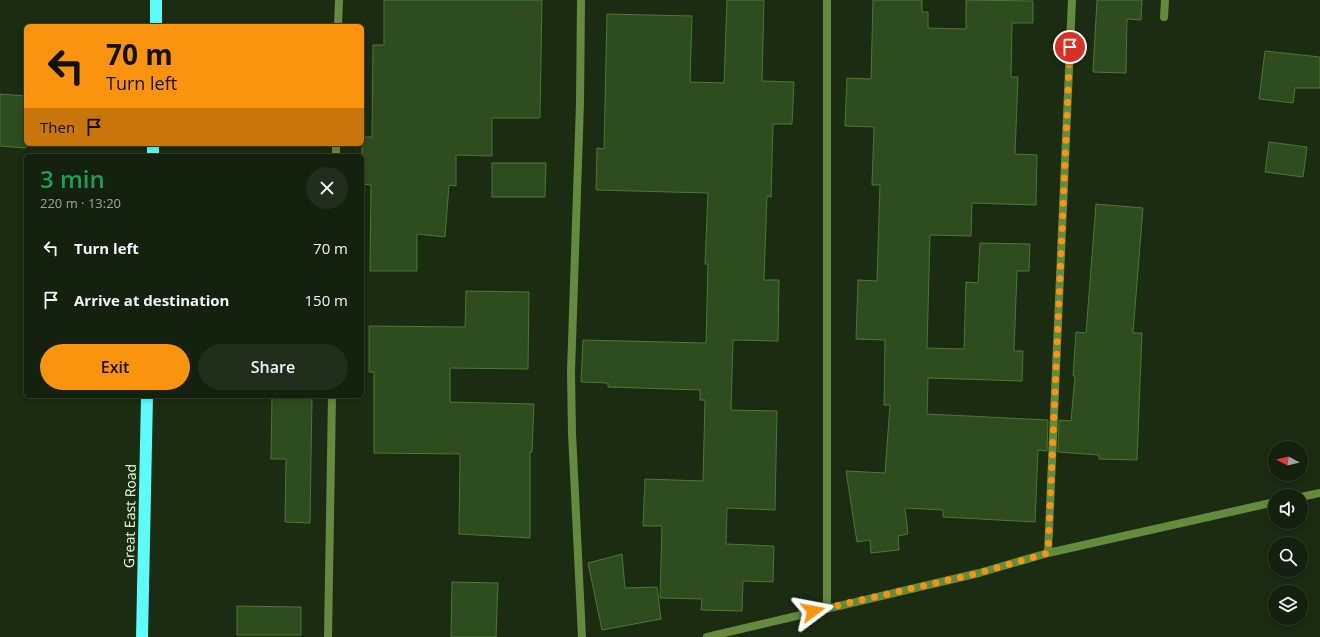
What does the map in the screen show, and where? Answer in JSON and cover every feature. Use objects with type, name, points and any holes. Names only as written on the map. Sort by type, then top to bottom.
[{"type":"highway","points":[[156,0],[156,24]]},
{"type":"highway","name":"Great East Road","points":[[142,637],[147,398]]},
{"type":"street","points":[[338,24],[339,0]]},
{"type":"street","points":[[580,0],[580,103],[571,372],[572,433],[582,637]]},
{"type":"street","points":[[827,0],[827,608]]},
{"type":"street","points":[[1048,553],[1072,0]]},
{"type":"street","points":[[1164,17],[1165,0]]},
{"type":"street","points":[[328,637],[332,398]]},
{"type":"street","points":[[1308,496],[1320,493]]},
{"type":"street","points":[[707,637],[979,573],[1048,553],[1268,504]]},
{"type":"building","points":[[384,0],[542,0],[540,118],[492,118],[492,156],[456,155],[456,186],[449,185],[445,237],[417,234],[417,271],[370,271],[371,185],[364,184],[364,154],[362,154],[362,146],[364,146],[364,137],[372,137],[373,45],[384,45]]},
{"type":"building","points":[[727,0],[764,0],[762,81],[794,82],[792,124],[773,124],[771,197],[767,196],[764,280],[779,280],[778,341],[733,340],[731,410],[777,411],[775,510],[727,508],[726,544],[774,546],[773,582],[743,581],[742,611],[701,610],[702,599],[660,598],[662,526],[643,526],[645,479],[703,481],[705,400],[700,400],[700,390],[608,387],[608,383],[581,382],[583,340],[706,343],[708,264],[705,264],[708,193],[596,190],[597,148],[604,149],[607,14],[692,16],[690,82],[724,83]]},
{"type":"building","points":[[873,0],[922,0],[922,12],[928,12],[928,28],[966,29],[966,0],[1033,1],[1033,23],[1012,23],[1011,77],[1018,77],[1015,154],[1037,155],[1036,205],[972,203],[971,236],[930,235],[927,348],[964,349],[966,282],[978,283],[980,243],[1030,244],[1029,271],[1017,271],[1014,351],[1023,351],[1022,381],[928,378],[927,414],[1048,420],[1047,451],[1038,450],[1035,522],[943,517],[943,510],[905,508],[908,534],[898,536],[899,550],[871,553],[870,540],[857,542],[846,471],[885,473],[890,405],[884,405],[885,340],[856,339],[858,280],[877,281],[880,185],[872,185],[874,127],[845,126],[847,78],[871,79]]},
{"type":"building","points":[[1097,0],[1142,0],[1141,20],[1127,19],[1126,73],[1093,72]]},
{"type":"building","points":[[1265,51],[1320,57],[1320,88],[1295,88],[1293,103],[1259,99]]},
{"type":"building","points":[[0,94],[24,96],[24,146],[26,146],[26,148],[0,146]]},
{"type":"building","points":[[1269,142],[1307,147],[1303,177],[1265,172]]},
{"type":"building","points":[[492,163],[546,163],[545,197],[492,197]]},
{"type":"building","points":[[1096,204],[1143,208],[1133,333],[1142,333],[1137,460],[1099,459],[1099,455],[1058,452],[1059,420],[1071,421],[1075,376],[1073,376],[1076,332],[1086,333]]},
{"type":"building","points":[[466,291],[529,292],[528,369],[450,368],[450,402],[534,404],[532,452],[530,452],[530,538],[459,534],[460,454],[374,453],[374,372],[369,372],[369,326],[465,327]]},
{"type":"building","points":[[272,398],[312,398],[310,523],[285,522],[286,459],[271,459]]},
{"type":"building","points":[[622,554],[625,588],[657,587],[661,619],[602,630],[588,563]]},
{"type":"building","points":[[452,582],[498,583],[496,637],[451,637]]},
{"type":"building","points":[[237,606],[301,607],[301,635],[237,635]]},
{"type":"route","points":[[813,611],[979,573],[1048,553],[1070,47]]}]
